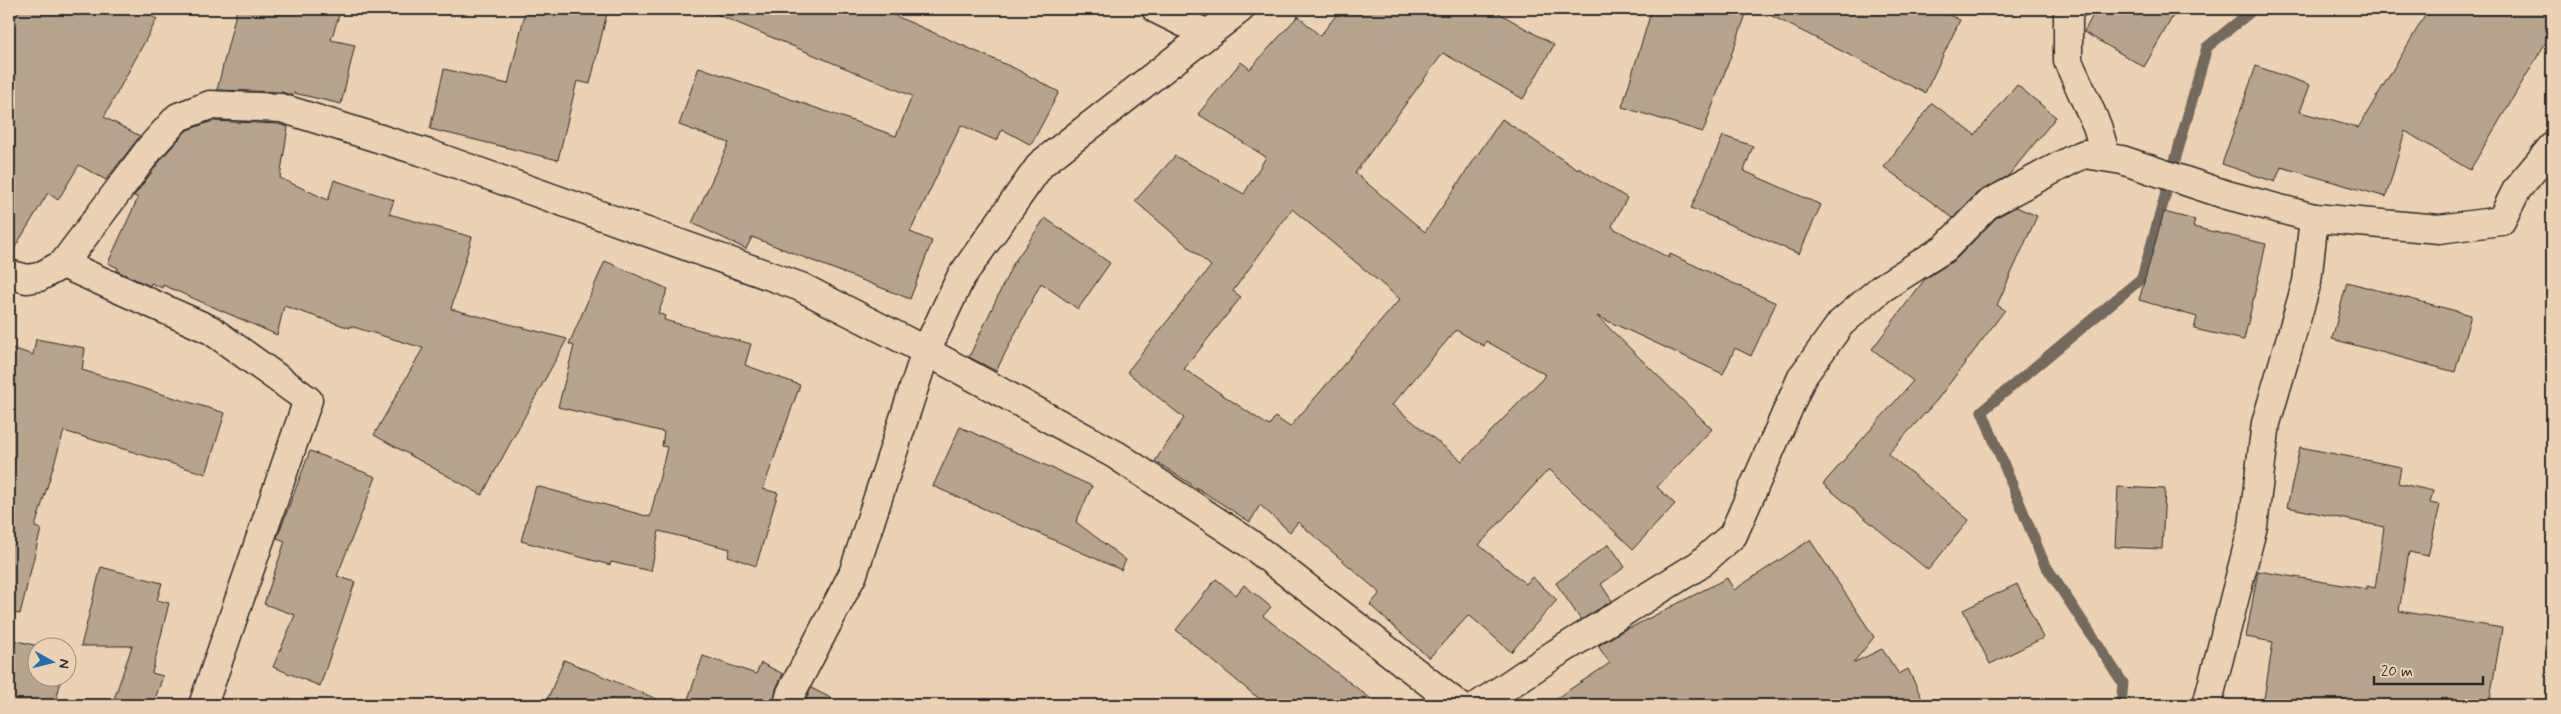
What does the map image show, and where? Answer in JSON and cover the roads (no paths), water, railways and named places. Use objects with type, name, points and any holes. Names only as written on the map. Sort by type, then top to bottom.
[{"type":"street","points":[[1156,9],[1207,34]]},
{"type":"street","points":[[788,705],[791,693],[853,574],[926,351],[960,278],[1041,164],[1240,9]]},
{"type":"street","points":[[2071,9],[2068,15],[2068,60],[2097,126],[2106,156]]},
{"type":"street","points":[[9,274],[26,279],[39,277],[63,264],[151,147],[178,117],[210,105],[281,108],[430,154],[801,287],[926,351],[1116,455],[1249,543],[1458,705]]},
{"type":"street","points":[[1479,705],[1555,654],[1699,565],[1733,535],[1802,377],[1841,323],[1882,288],[1945,248],[1988,204],[2075,158],[2085,154],[2106,156],[2227,195],[2314,218],[2439,229],[2501,221],[2517,190],[2552,147]]},
{"type":"street","points":[[2207,705],[2253,526],[2266,423],[2308,282],[2314,218]]},
{"type":"street","points":[[63,264],[211,330],[308,400],[203,705]]},
{"type":"waterway","points":[[2121,705],[2123,683],[2044,563],[1982,411],[2142,278],[2207,47],[2254,9]]}]
